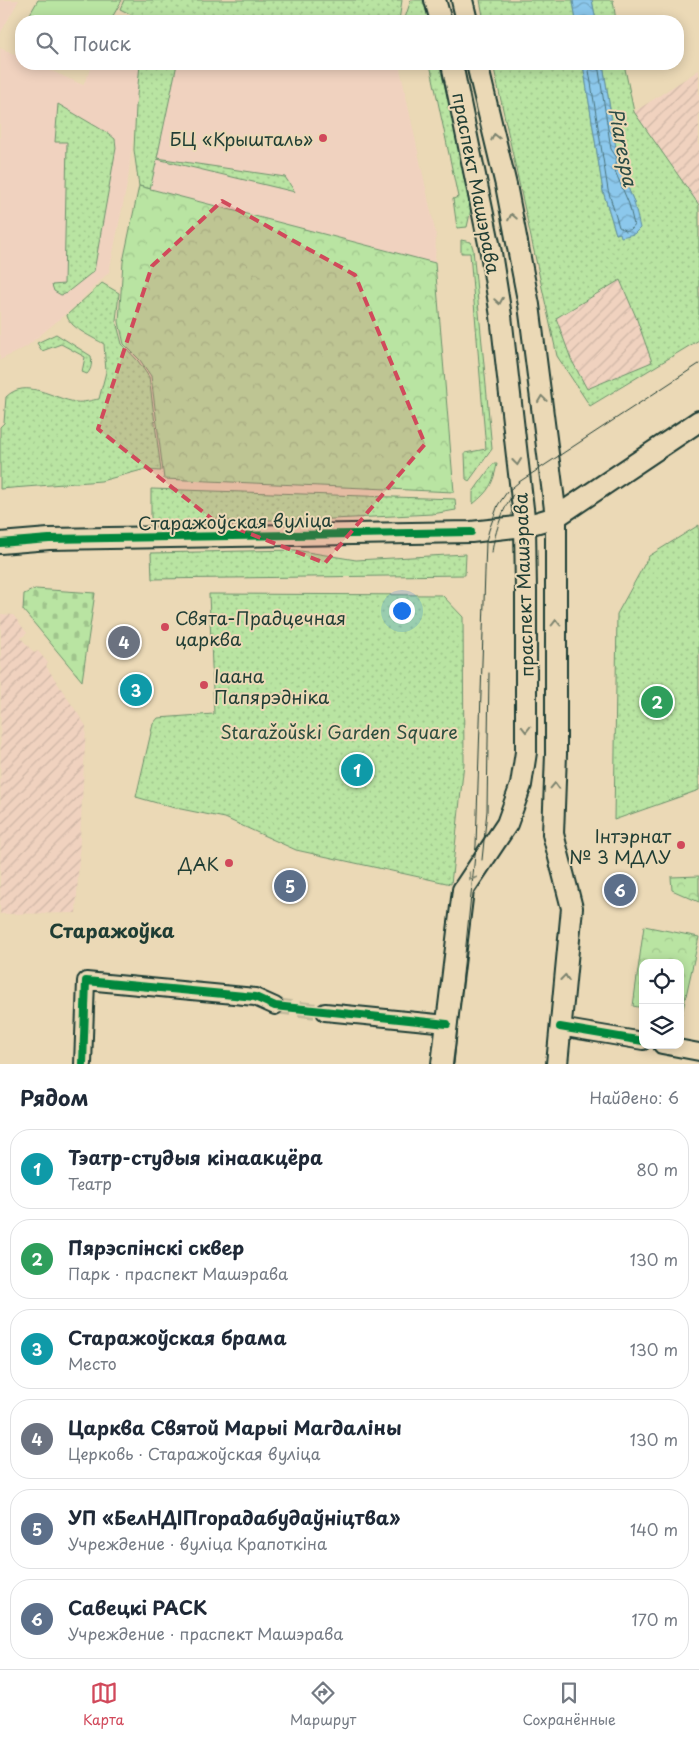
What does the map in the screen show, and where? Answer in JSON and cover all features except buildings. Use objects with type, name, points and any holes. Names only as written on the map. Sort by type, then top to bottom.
[{"type":"main road","points":[[435,0],[439,15]]},
{"type":"main road","points":[[462,0],[466,15]]},
{"type":"main road","name":"праспект Машэрава","points":[[442,1064],[463,890],[507,824],[521,785],[526,752],[524,526],[501,316],[491,253],[455,70]]},
{"type":"main road","name":"праспект Машэрава","points":[[478,70],[506,184],[529,305],[556,517],[556,754],[553,834],[572,908],[557,1064]]},
{"type":"main road","name":"Старажоўская вуліца","points":[[0,543],[59,539],[471,532],[524,526],[556,517],[699,421]]},
{"type":"street","points":[[83,1064],[86,981],[255,997],[274,1006]]},
{"type":"street","points":[[325,1012],[447,1024]]},
{"type":"street","points":[[560,1027],[639,1040]]},
{"type":"street","points":[[683,1049],[699,1052]]},
{"type":"highlighted area","points":[[222,201],[355,275],[425,444],[325,563],[212,519],[98,429],[152,266]]},
{"type":"shaded area","points":[[0,0],[19,0],[0,34]]},
{"type":"shaded area","points":[[0,48],[15,54],[15,70],[49,70],[83,85],[90,70],[140,70],[128,180],[109,272],[74,307],[26,347],[0,360]]},
{"type":"shaded area","points":[[176,70],[400,70],[436,235],[435,263],[150,189]]},
{"type":"shaded area","points":[[699,70],[699,205],[634,112]]},
{"type":"shaded area","points":[[620,280],[636,317],[652,363],[587,389],[571,359],[556,318]]},
{"type":"shaded area","points":[[1,614],[13,615],[27,633],[21,638],[34,653],[38,651],[48,663],[46,666],[86,726],[76,913],[0,914]]},
{"type":"green space","points":[[38,0],[122,0],[113,15],[29,15]]},
{"type":"green space","points":[[124,0],[402,0],[400,15],[132,15],[120,9]]},
{"type":"green space","points":[[411,0],[423,0],[427,15],[406,15]]},
{"type":"green space","points":[[480,0],[573,0],[575,15],[483,15]]},
{"type":"green space","points":[[592,0],[613,0],[615,15],[595,15]]},
{"type":"green space","points":[[139,70],[176,70],[157,158],[285,177],[295,192],[157,159],[150,189],[139,186],[134,150]]},
{"type":"green space","points":[[431,70],[441,70],[472,191],[467,227],[457,228],[453,199],[458,197]]},
{"type":"green space","points":[[494,70],[584,70],[603,191],[616,234],[620,233],[634,202],[620,169],[622,159],[616,148],[604,70],[625,70],[634,112],[699,205],[699,340],[590,406],[557,356]],"holes":[[[620,280],[652,362],[587,389],[571,359],[556,318]]]},
{"type":"green space","points":[[58,104],[109,134],[115,139],[116,148],[94,271],[65,294],[61,295],[54,291],[52,285],[64,284],[67,142],[55,142]]},
{"type":"green space","points":[[139,186],[435,263],[454,492],[164,479],[151,376],[140,360],[124,344],[119,322],[123,262]]},
{"type":"green space","points":[[461,240],[471,242],[473,249],[492,449],[469,481],[466,479],[465,453],[486,449],[470,253],[461,253]]},
{"type":"green space","points":[[102,283],[119,293],[116,321],[122,344],[138,361],[149,377],[161,471],[142,470],[101,481],[0,489],[0,427],[4,423],[6,397],[14,391],[31,389],[76,402],[99,399],[106,372],[104,344],[77,328],[68,319],[67,315]]},
{"type":"green space","points":[[56,334],[91,356],[90,370],[87,374],[82,372],[85,357],[61,344],[42,351],[37,343]]},
{"type":"green space","points":[[493,464],[497,464],[492,482],[487,491],[473,504],[473,492]]},
{"type":"green space","points":[[151,489],[455,499],[456,510],[432,514],[333,519],[151,522]]},
{"type":"green space","points":[[699,525],[699,790],[614,820],[617,614],[649,556]]},
{"type":"green space","points":[[295,550],[356,560],[466,554],[465,575],[152,579],[151,553]]},
{"type":"green space","points":[[35,589],[95,593],[82,681],[23,610],[24,594]]},
{"type":"green space","name":"Staražoŭski Garden Square","points":[[209,594],[442,595],[463,617],[464,763],[451,884],[296,850],[225,818],[171,807],[136,797],[153,724],[158,718],[214,714]]},
{"type":"green space","points":[[699,876],[699,902],[672,890],[671,877]]},
{"type":"green space","points":[[644,926],[699,937],[684,1005],[684,959],[639,959]]},
{"type":"green space","points":[[639,962],[639,1007],[633,1006]]},
{"type":"water","points":[[573,0],[592,0],[595,15],[575,15]]},
{"type":"water","points":[[584,70],[604,70],[616,148],[622,160],[620,169],[634,202],[640,228],[634,234],[621,237],[620,233],[616,234],[603,191]]},
{"type":"tunnel","points":[[275,1006],[325,1012]]},
{"type":"tram line","points":[[454,1064],[476,845],[486,541],[489,530],[498,505],[507,492],[519,482],[699,364]]},
{"type":"tram line","points":[[492,553],[499,523],[513,495]]},
{"type":"tram line","points":[[482,860],[487,811],[489,673]]},
{"type":"cycle path","points":[[0,543],[49,539],[471,532]]},
{"type":"cycle path","points":[[83,1064],[86,981],[255,997],[275,1006],[447,1024]]},
{"type":"cycle path","points":[[560,1027],[639,1040]]},
{"type":"place","name":"БЦ «Крышталь»","points":[[323,138]]},
{"type":"place","name":"Свята-Прадцечная царква","points":[[165,627]]},
{"type":"place","name":"Царква Святой Марыі Магдаліны","points":[[124,642]]},
{"type":"place","name":"Іаана Папярэдніка","points":[[204,685]]},
{"type":"place","name":"Старажоўская брама","points":[[136,690]]},
{"type":"place","name":"Пярэспінскі сквер","points":[[657,702]]},
{"type":"place","name":"Тэатр-студыя кінаакцёра","points":[[357,770]]},
{"type":"place","name":"Інтэрнат № 3 МДЛУ","points":[[681,845]]},
{"type":"place","name":"ДАК","points":[[229,863]]},
{"type":"place","name":"УП «БелНДІПгорадабудаўніцтва»","points":[[290,886]]},
{"type":"place","name":"Савецкі РАСК","points":[[620,890]]},
{"type":"district","name":"Старажоўка","points":[[112,930]]},
{"type":"water label","name":"Piarespa","points":[[624,147]]}]
